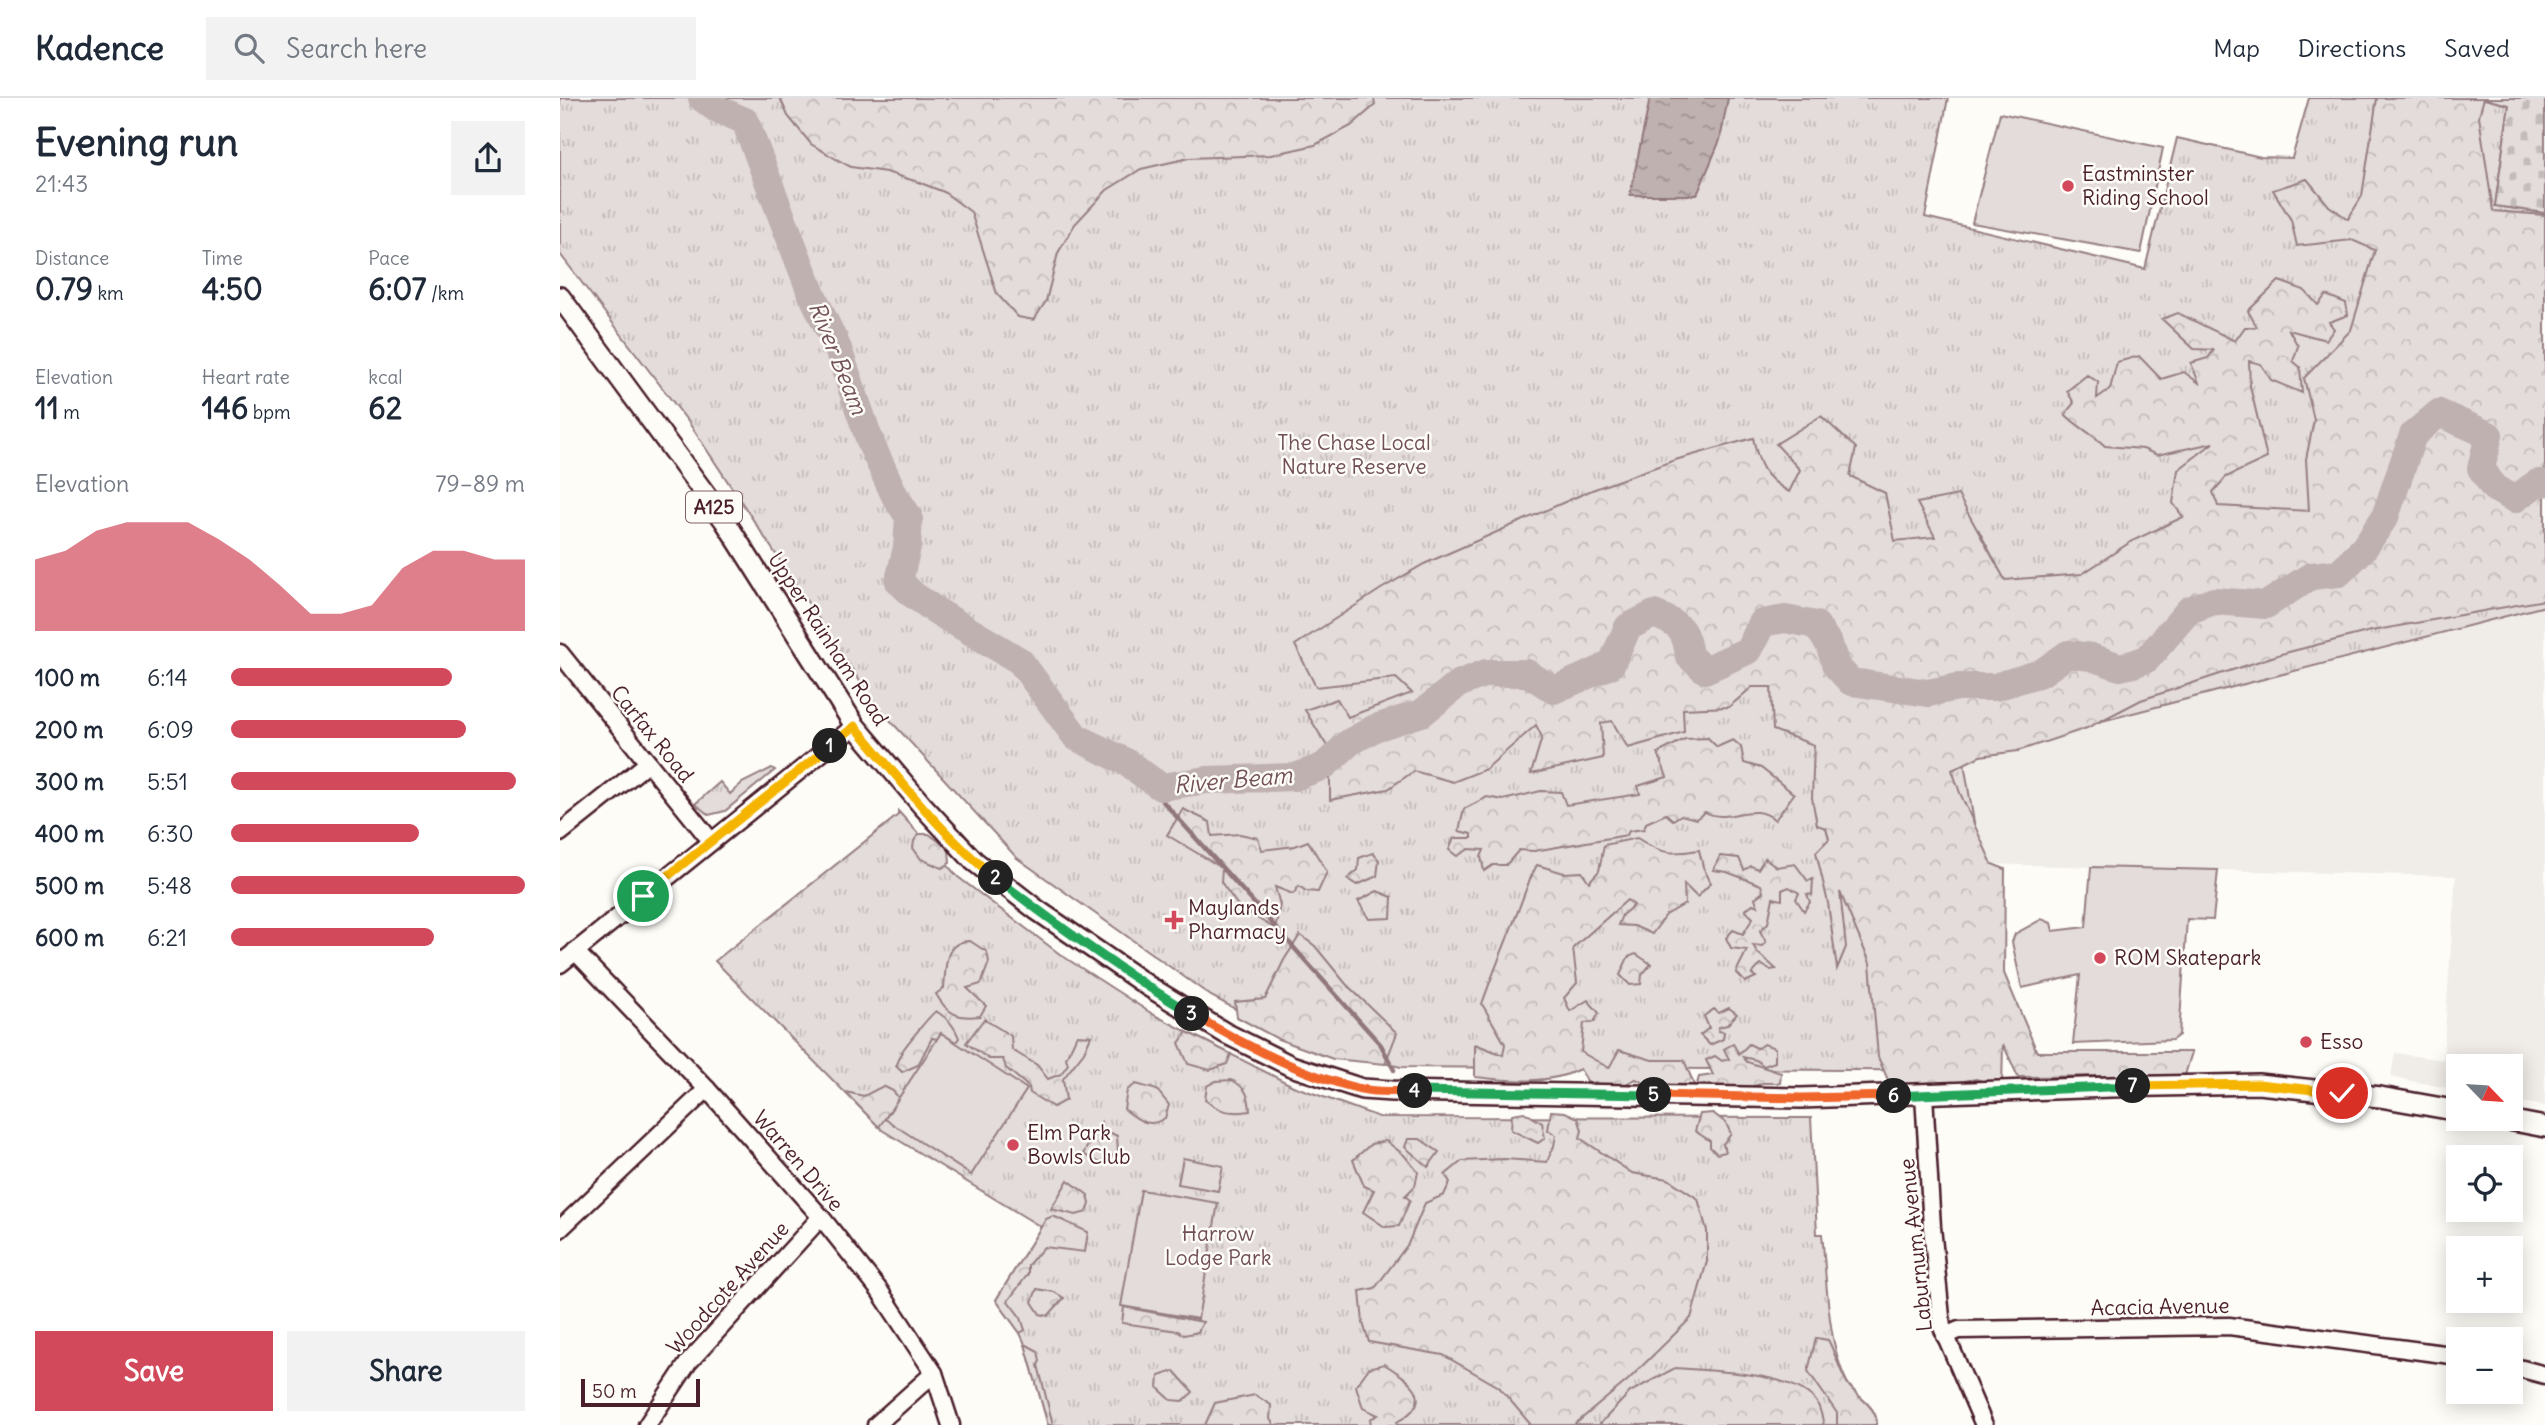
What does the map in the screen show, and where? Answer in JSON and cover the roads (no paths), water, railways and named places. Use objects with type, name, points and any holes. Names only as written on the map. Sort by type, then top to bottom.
[{"type":"main road","name":"Upper Rainham Road","points":[[560,297],[725,521],[855,726],[974,861],[1037,910],[1175,1003],[1225,1033],[1292,1066],[1362,1089],[1392,1091],[1801,1098],[2258,1084],[2380,1097],[2446,1109]]},
{"type":"main road","points":[[2524,1123],[2545,1127]]},
{"type":"street","name":"Carfax Road","points":[[560,653],[711,841]]},
{"type":"street","points":[[560,964],[855,726]]},
{"type":"street","points":[[560,833],[648,763]]},
{"type":"street","name":"Warren Drive","points":[[575,951],[707,1089],[821,1217],[879,1290],[934,1373],[951,1425]]},
{"type":"street","points":[[560,1229],[707,1089]]},
{"type":"street","name":"Laburnum Avenue","points":[[1924,1095],[1932,1227],[1945,1336],[1984,1425]]},
{"type":"street","name":"Woodcote Avenue","points":[[647,1425],[688,1363],[821,1217]]},
{"type":"street","name":"Acacia Avenue","points":[[1945,1336],[1959,1330],[2061,1330],[2203,1324],[2229,1325],[2446,1354]]},
{"type":"street","points":[[2523,1369],[2545,1375]]},
{"type":"street","points":[[876,1425],[934,1373]]},
{"type":"water","points":[[1650,98],[1728,98],[1720,140],[1697,195],[1630,195]]},
{"type":"waterway","name":"River Beam","points":[[702,98],[715,108],[745,121],[810,290],[838,349],[871,444],[895,496],[909,517],[907,547],[899,581],[938,612],[1020,661],[1076,737],[1126,762],[1161,787],[1207,780],[1295,777],[1324,766],[1350,742],[1375,728],[1422,713],[1458,684],[1486,673],[1527,673],[1554,690],[1611,665],[1628,627],[1654,614],[1680,629],[1686,639],[1689,656],[1705,670],[1749,650],[1762,623],[1785,619],[1816,625],[1829,644],[1836,666],[1851,682],[1928,693],[1958,687],[1995,687],[2041,673],[2068,654],[2091,657],[2120,667],[2133,664],[2147,659],[2189,610],[2214,601],[2266,605],[2311,576],[2339,573],[2364,548],[2385,517],[2413,435],[2439,413],[2489,435],[2481,468],[2494,488],[2515,499],[2537,483],[2545,483]]},
{"type":"waterway","points":[[1133,768],[1381,1045],[1394,1070]]},
{"type":"place","name":"Eastminster Riding School","points":[[2068,186]]},
{"type":"place","name":"Maylands Pharmacy","points":[[1174,920]]},
{"type":"place","name":"ROM Skatepark","points":[[2100,958]]},
{"type":"place","name":"Esso","points":[[2306,1042]]},
{"type":"place","name":"Elm Park Bowls Club","points":[[1013,1145]]},
{"type":"park label","name":"The Chase Local Nature Reserve","points":[[1354,455]]},
{"type":"park label","name":"Harrow Lodge Park","points":[[1218,1246]]}]
